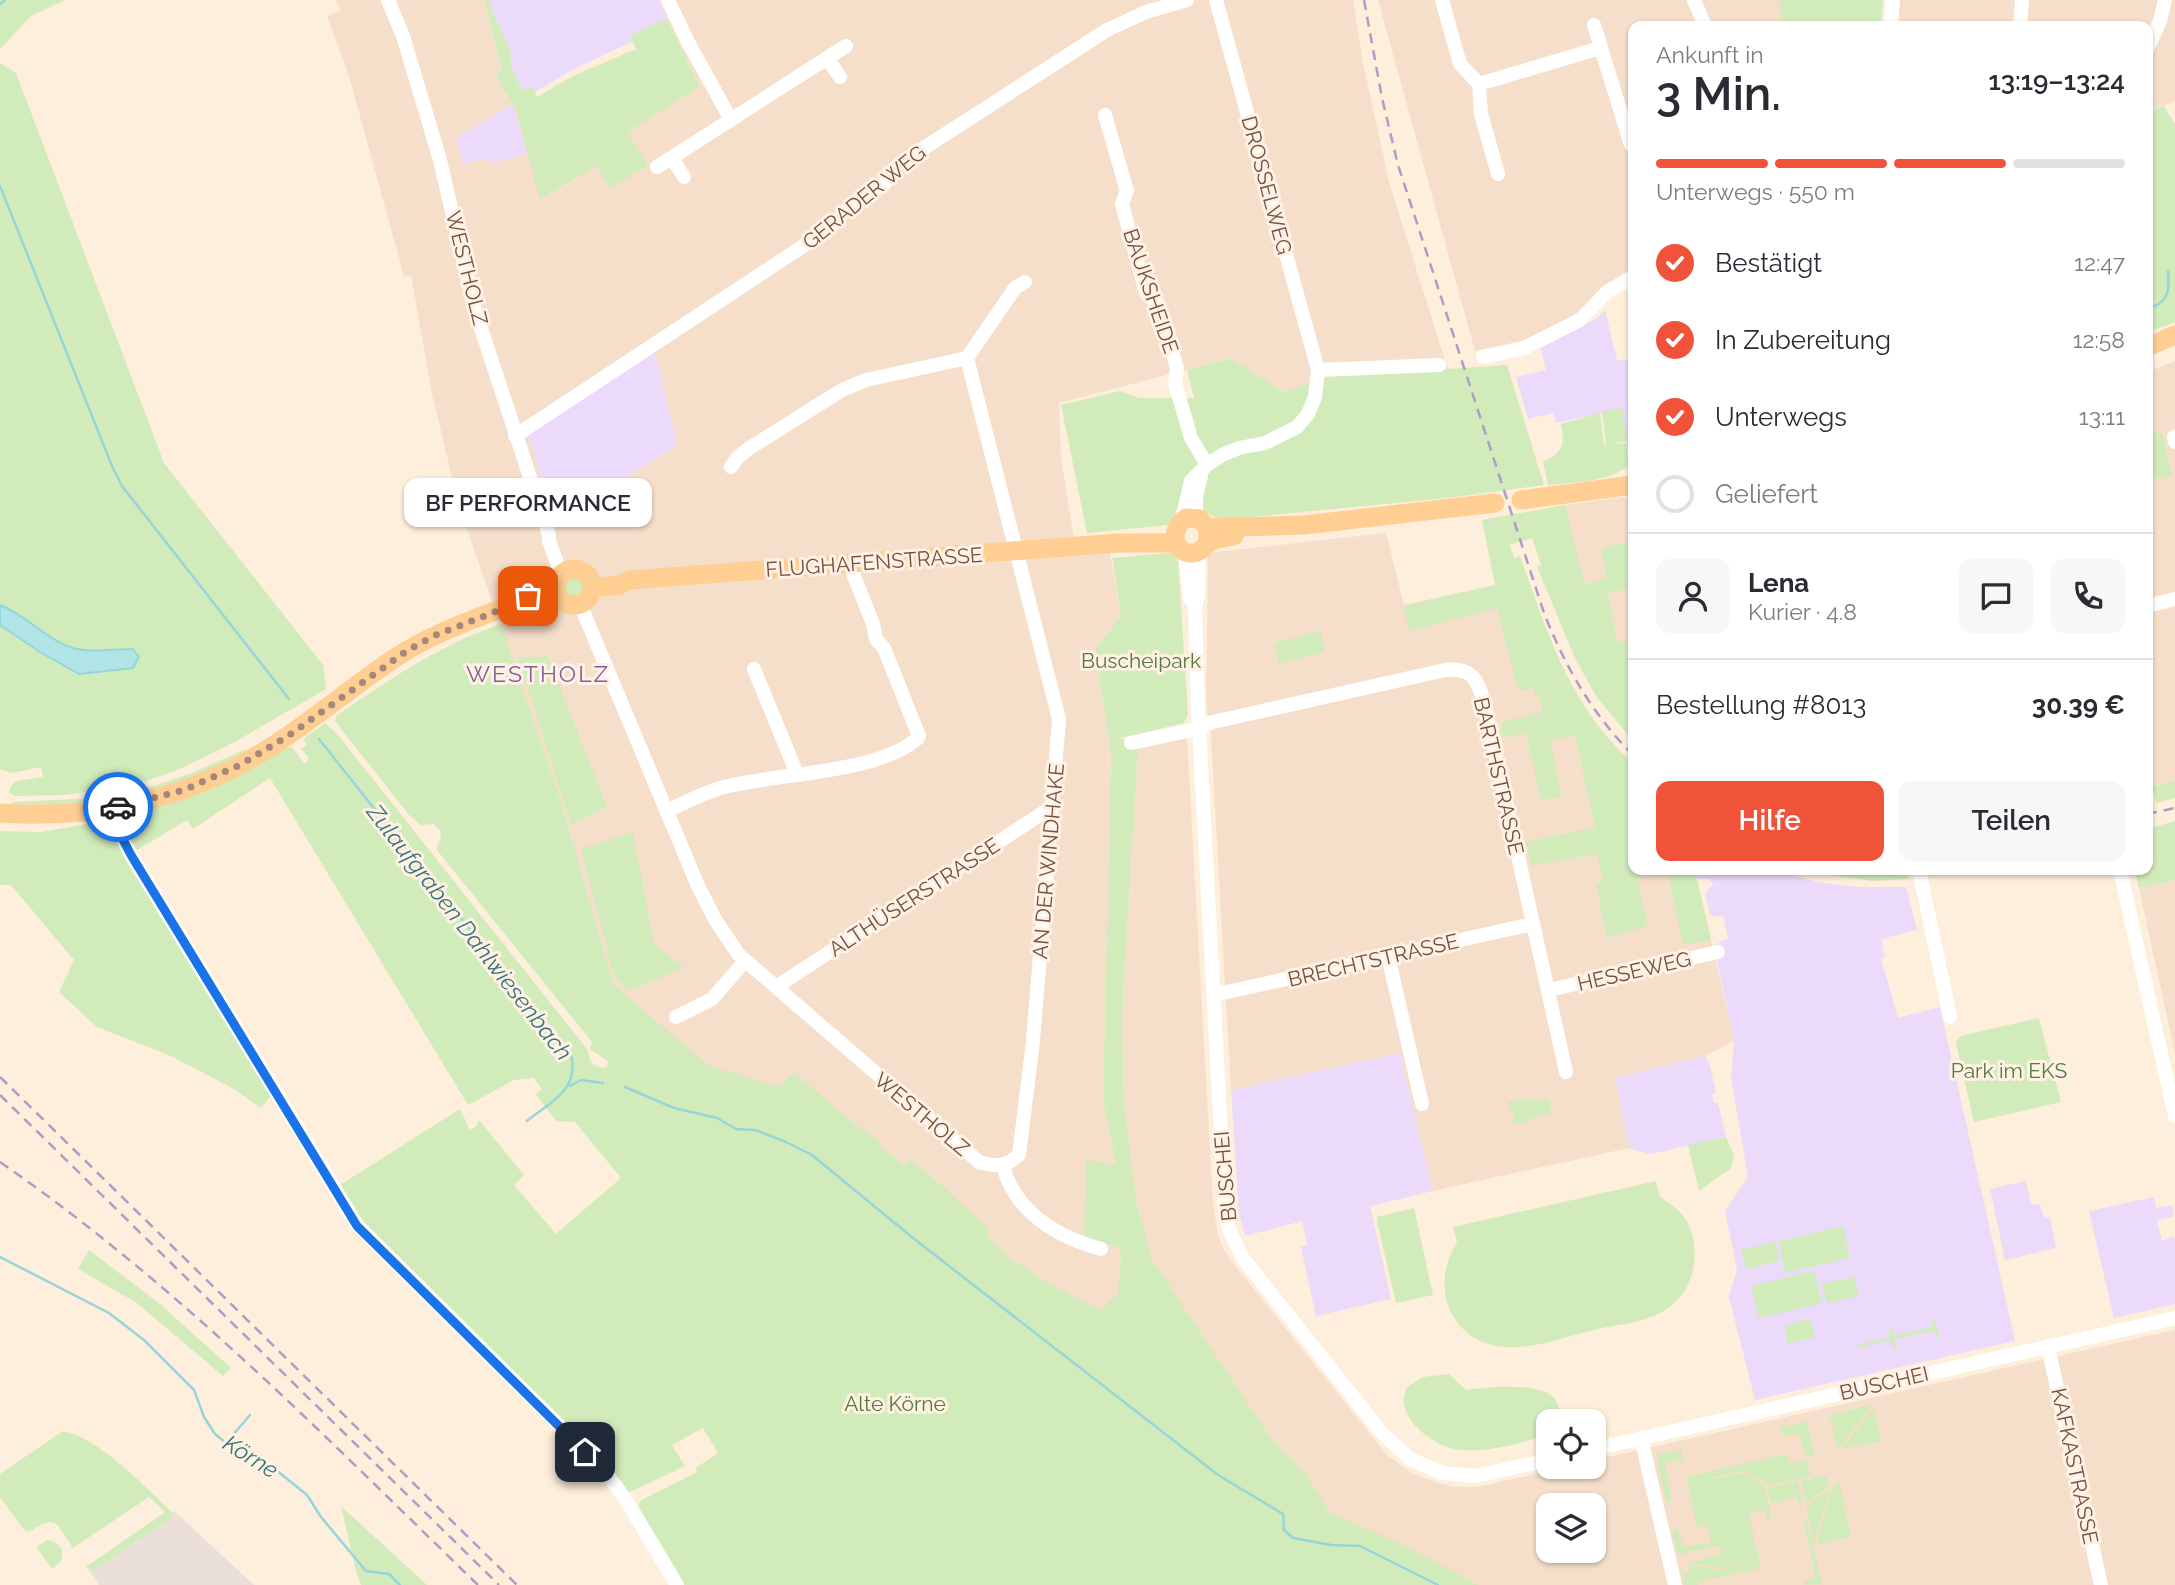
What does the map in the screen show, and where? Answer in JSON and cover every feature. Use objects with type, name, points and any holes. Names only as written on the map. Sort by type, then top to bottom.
[{"type":"main road","points":[[2153,344],[2175,335]]},
{"type":"main road","points":[[1521,500],[1628,486]]},
{"type":"main road","name":"FLUGHAFENSTRASSE","points":[[561,581],[567,604],[587,590],[619,585],[630,580],[1118,543],[1495,503]]},
{"type":"main road","points":[[0,813],[64,813],[107,809],[162,798],[206,782],[288,736],[408,650],[436,635],[515,604],[580,569],[587,590]]},
{"type":"street","name":"WESTHOLZ","points":[[388,0],[402,32],[423,99],[445,179],[468,287],[549,535],[555,539],[561,581]]},
{"type":"street","points":[[668,0],[732,120]]},
{"type":"street","name":"GERADER WEG","points":[[515,436],[829,229],[847,209],[884,184],[899,164],[1056,61],[1107,30],[1146,12],[1187,0]]},
{"type":"street","name":"DROSSELWEG","points":[[1204,468],[1222,455],[1265,443],[1297,427],[1308,414],[1315,397],[1318,370],[1216,0]]},
{"type":"street","points":[[1442,0],[1460,64],[1479,83],[1481,114],[1498,174]]},
{"type":"street","points":[[1694,0],[1703,21]]},
{"type":"street","points":[[1891,21],[1893,0]]},
{"type":"street","points":[[2020,21],[2022,0]]},
{"type":"street","points":[[2153,37],[2161,21],[2165,0]]},
{"type":"street","points":[[1594,25],[1628,136]]},
{"type":"street","points":[[657,167],[846,46]]},
{"type":"street","points":[[1479,83],[1600,48]]},
{"type":"street","points":[[827,58],[839,77]]},
{"type":"street","name":"BAUKSHEIDE","points":[[1105,115],[1127,191],[1122,204],[1144,286],[1147,294],[1158,304],[1177,368],[1175,383],[1191,438],[1204,468]]},
{"type":"street","points":[[672,158],[684,177]]},
{"type":"street","points":[[1483,357],[1526,347],[1581,320],[1608,291],[1628,280]]},
{"type":"street","points":[[731,467],[748,449],[842,390],[866,380],[967,358],[1015,288],[1025,282]]},
{"type":"street","name":"AN DER WINDHAKE","points":[[967,358],[1059,719],[1033,1041],[1019,1155],[1003,1166]]},
{"type":"street","points":[[1318,370],[1438,365]]},
{"type":"street","points":[[1191,536],[1196,497],[1204,468]]},
{"type":"street","name":"BUSCHEI","points":[[1191,536],[1189,597],[1195,606],[1213,995],[1228,1227],[1242,1257],[1381,1432],[1410,1460],[1443,1473],[1476,1476],[1536,1463]]},
{"type":"street","points":[[666,811],[720,788],[869,761],[901,749],[919,736],[884,648],[876,639],[873,624],[854,576],[853,564]]},
{"type":"street","name":"WESTHOLZ","points":[[587,590],[666,811],[710,911],[745,961],[979,1162],[1003,1166]]},
{"type":"street","points":[[2153,604],[2175,599]]},
{"type":"street","points":[[754,669],[797,774]]},
{"type":"street","name":"BARTHSTRASSE","points":[[1199,727],[1432,673],[1454,669],[1464,670],[1472,675],[1480,689],[1566,1072]]},
{"type":"street","points":[[1131,743],[1199,727]]},
{"type":"street","name":"ALTHÜSERSTRASSE","points":[[776,987],[1052,807]]},
{"type":"street","points":[[107,809],[138,866],[357,1226],[604,1470],[628,1503],[677,1585]]},
{"type":"street","points":[[1920,875],[1950,1017]]},
{"type":"street","points":[[2121,875],[2175,1116]]},
{"type":"street","name":"BRECHTSTRASSE","points":[[1213,995],[1532,924]]},
{"type":"street","name":"HESSEWEG","points":[[1549,990],[1718,952]]},
{"type":"street","points":[[1388,956],[1422,1104]]},
{"type":"street","points":[[676,1017],[712,999],[745,961]]},
{"type":"street","points":[[1003,1166],[1008,1185],[1020,1202],[1071,1241],[1101,1249]]},
{"type":"street","name":"BUSCHEI","points":[[1606,1446],[2175,1318]]},
{"type":"street","name":"KAFKASTRASSE","points":[[2048,1347],[2101,1585]]},
{"type":"street","points":[[1641,1438],[1675,1585]]},
{"type":"shaded area","points":[[335,0],[484,0],[502,72],[495,76],[516,110],[541,200],[596,166],[648,167],[628,132],[700,87],[659,0],[1353,0],[1364,67],[1389,182],[1448,370],[1327,377],[1284,392],[1231,358],[1059,403],[1061,458],[1074,540],[1107,537],[1121,616],[1095,649],[1111,753],[1103,1100],[1116,1165],[1086,1161],[1119,1248],[1125,1291],[1101,1311],[1045,1286],[941,1203],[794,1072],[777,1089],[735,1078],[697,1061],[650,1023],[613,982],[560,798],[459,506],[432,394],[411,275],[404,276],[349,76],[327,16],[341,10]]},
{"type":"shaded area","points":[[488,0],[659,0],[667,18],[631,36],[633,41],[568,72],[534,93],[532,87],[522,90],[512,69],[511,53]]},
{"type":"shaded area","points":[[1378,0],[1778,0],[1782,21],[1628,21],[1628,272],[1621,274],[1582,310],[1552,328],[1521,341],[1475,351]]},
{"type":"shaded area","points":[[1888,0],[2175,0],[2175,101],[2153,110],[2153,21],[1885,21]]},
{"type":"shaded area","points":[[513,104],[527,153],[490,164],[489,159],[463,164],[456,138]]},
{"type":"shaded area","points":[[1605,310],[1617,361],[1628,359],[1628,451],[1622,409],[1556,423],[1553,413],[1528,419],[1516,377],[1546,370],[1541,348],[1597,318]]},
{"type":"shaded area","points":[[655,351],[677,445],[569,515],[557,518],[553,515],[528,435]]},
{"type":"shaded area","points":[[2175,361],[2175,781],[2153,786],[2153,370]]},
{"type":"shaded area","points":[[1628,497],[1628,705],[1550,507]]},
{"type":"shaded area","points":[[1386,533],[1404,605],[1495,585],[1628,781],[1628,875],[1696,875],[1734,1041],[1705,1056],[1615,1078],[1629,1148],[1433,1191],[1400,1053],[1231,1090],[1211,737],[1206,701],[1208,553]]},
{"type":"shaded area","points":[[1187,737],[1213,1204],[1218,1236],[1233,1263],[1388,1456],[1413,1474],[1455,1487],[1478,1487],[1536,1474],[1536,1479],[1606,1479],[1606,1457],[2175,1330],[2175,1585],[1479,1585],[1329,1512],[1307,1478],[1270,1442],[1152,1259],[1137,1204],[1124,1105],[1122,1015],[1138,749]]},
{"type":"shaded area","points":[[1696,875],[1791,875],[1857,887],[1906,887],[1917,930],[1881,939],[1885,958],[1881,959],[1898,1018],[1940,1007],[2015,1341],[1755,1400],[1729,1297],[1737,1270],[1725,1211],[1748,1177],[1731,1077],[1734,1041],[1714,947],[1728,939],[1723,915],[1715,917],[1710,914],[1705,894],[1713,884],[1709,879],[1697,879]]},
{"type":"shaded area","points":[[2175,880],[2175,1053],[2139,888]]},
{"type":"shaded area","points":[[1400,1053],[1433,1191],[1370,1206],[1391,1299],[1316,1316],[1301,1247],[1307,1245],[1302,1221],[1245,1236],[1239,1212],[1231,1090]]},
{"type":"shaded area","points":[[1705,1056],[1716,1092],[1712,1094],[1714,1103],[1718,1103],[1726,1137],[1650,1154],[1629,1148],[1615,1078]]},
{"type":"shaded area","points":[[2026,1181],[2031,1205],[2040,1204],[2044,1218],[2050,1217],[2056,1248],[2005,1260],[1990,1189]]},
{"type":"shaded area","points":[[2154,1197],[2156,1208],[2172,1205],[2174,1216],[2157,1220],[2162,1241],[2174,1236],[2175,1239],[2175,1304],[2114,1318],[2089,1211]]},
{"type":"shaded area","points":[[174,1511],[254,1585],[99,1585],[88,1569]]},
{"type":"green space","points":[[0,0],[65,0],[31,16],[0,49]]},
{"type":"green space","points":[[484,0],[488,0],[511,53],[512,69],[522,90],[532,87],[537,97],[573,76],[636,49],[630,36],[667,18],[700,87],[628,132],[648,166],[609,188],[596,166],[540,200],[516,110],[495,75],[502,71]]},
{"type":"green space","points":[[1778,0],[1883,0],[1881,21],[1782,21]]},
{"type":"green space","points":[[0,63],[16,73],[164,463],[323,665],[326,689],[233,743],[182,768],[149,780],[65,795],[16,796],[9,793],[10,787],[16,781],[43,777],[41,767],[11,773],[0,769]]},
{"type":"green space","points":[[2164,106],[2175,124],[2175,322],[2153,331],[2153,111]]},
{"type":"green space","points":[[1231,358],[1284,392],[1327,377],[1507,365],[1544,485],[1448,498],[1219,520],[1207,512],[1177,510],[1168,525],[1087,533],[1061,405],[1120,391],[1139,398],[1194,398],[1187,370]]},
{"type":"green space","points":[[1622,408],[1627,441],[1609,444],[1626,443],[1628,467],[1601,478],[1548,485],[1543,462],[1555,455],[1561,447],[1561,424],[1600,413],[1606,445],[1602,411]]},
{"type":"green space","points":[[2162,432],[2172,475],[2155,479],[2153,434]]},
{"type":"green space","points":[[1565,505],[1584,584],[1607,579],[1601,549],[1628,541],[1628,589],[1608,593],[1617,642],[1628,640],[1628,735],[1596,696],[1575,658],[1537,567],[1541,565],[1532,538],[1510,545],[1514,558],[1520,556],[1551,641],[1577,693],[1592,718],[1628,758],[1628,875],[1637,875],[1648,926],[1607,937],[1596,885],[1603,881],[1597,854],[1530,866],[1526,842],[1595,827],[1575,735],[1550,740],[1562,797],[1541,800],[1526,733],[1502,738],[1502,722],[1543,712],[1539,696],[1536,696],[1533,688],[1518,691],[1497,608],[1410,631],[1403,606],[1495,585],[1482,520]]},
{"type":"green space","name":"Alte Körne","points":[[1175,554],[1178,560],[1188,714],[1184,723],[1121,738],[1138,749],[1122,1015],[1124,1105],[1137,1204],[1152,1259],[1273,1441],[1306,1473],[1329,1512],[1397,1542],[1479,1585],[682,1585],[637,1509],[645,1498],[697,1472],[696,1468],[718,1453],[703,1428],[672,1445],[685,1466],[626,1494],[366,1232],[340,1185],[460,1109],[470,1130],[477,1126],[479,1120],[524,1175],[514,1185],[556,1234],[621,1178],[575,1122],[556,1121],[536,1094],[542,1089],[534,1078],[514,1080],[468,1105],[270,778],[193,829],[187,820],[134,852],[118,816],[226,782],[291,746],[305,764],[309,758],[301,749],[307,745],[303,739],[325,723],[338,735],[587,1049],[592,1063],[606,1068],[609,1062],[590,1049],[592,1042],[436,849],[441,838],[440,830],[433,824],[421,825],[409,815],[335,721],[336,716],[415,664],[455,643],[501,624],[560,798],[613,982],[710,1066],[779,1087],[794,1072],[851,1121],[879,1141],[879,1146],[904,1165],[910,1160],[938,1182],[989,1229],[986,1235],[1011,1259],[1099,1310],[1118,1294],[1121,1262],[1119,1248],[1084,1236],[1086,1160],[1116,1165],[1103,1100],[1111,753],[1095,649],[1121,616],[1112,558]]},
{"type":"green space","points":[[574,575],[582,578],[585,586],[582,594],[574,597],[566,594],[563,586],[566,578]]},
{"type":"green space","points":[[1320,631],[1325,652],[1279,664],[1274,643]]},
{"type":"green space","points":[[548,656],[607,807],[571,825],[518,658]]},
{"type":"green space","points":[[246,751],[198,775],[153,790],[108,799],[61,804],[14,805],[12,802],[99,798],[147,788],[189,774]]},
{"type":"green space","points":[[2175,781],[2175,798],[2156,803],[2153,786]]},
{"type":"green space","points":[[106,821],[271,1096],[261,1108],[234,1089],[171,1056],[97,1027],[59,992],[74,960],[11,885],[0,885],[0,831],[41,832]]},
{"type":"green space","points":[[2175,821],[2175,880],[2139,888],[2136,875],[2153,875],[2153,827]]},
{"type":"green space","points":[[633,832],[654,944],[684,967],[628,991],[614,976],[581,849]]},
{"type":"green space","points":[[1668,875],[1696,875],[1711,940],[1683,945]]},
{"type":"green space","points":[[1832,875],[1907,875],[1908,879],[1872,881]]},
{"type":"green space","name":"Park im EKS","points":[[2039,1018],[2061,1102],[1974,1122],[1956,1043],[1960,1036]]},
{"type":"green space","points":[[1549,1099],[1552,1113],[1539,1115],[1522,1124],[1514,1124],[1514,1112],[1506,1101]]},
{"type":"green space","points":[[1726,1137],[1734,1155],[1731,1168],[1699,1191],[1688,1145]]},
{"type":"green space","points":[[1656,1181],[1660,1197],[1676,1208],[1690,1227],[1695,1251],[1692,1275],[1687,1286],[1680,1297],[1664,1311],[1636,1322],[1546,1343],[1511,1347],[1494,1346],[1479,1340],[1464,1330],[1455,1319],[1447,1303],[1444,1283],[1448,1262],[1457,1242],[1453,1227]]},
{"type":"green space","points":[[1414,1208],[1433,1295],[1396,1303],[1376,1217]]},
{"type":"green space","points":[[1843,1226],[1850,1258],[1785,1273],[1778,1242]]},
{"type":"green space","points":[[1775,1242],[1779,1261],[1746,1269],[1741,1250]]},
{"type":"green space","points":[[89,1250],[160,1304],[231,1368],[223,1376],[137,1303],[78,1269]]},
{"type":"green space","points":[[1814,1271],[1822,1303],[1759,1318],[1751,1286]]},
{"type":"green space","points":[[1854,1277],[1859,1296],[1827,1303],[1822,1284]]},
{"type":"green space","points":[[1810,1319],[1815,1337],[1788,1344],[1784,1326]]},
{"type":"green space","points":[[1935,1319],[1939,1338],[1936,1339],[1933,1331],[1895,1339],[1896,1348],[1893,1349],[1890,1340],[1858,1348],[1857,1345],[1890,1337],[1889,1329],[1892,1328],[1894,1336],[1932,1327],[1931,1320]]},
{"type":"green space","points":[[1449,1374],[1466,1390],[1509,1387],[1541,1391],[1553,1397],[1558,1409],[1536,1409],[1536,1437],[1489,1449],[1454,1449],[1423,1433],[1406,1412],[1406,1388],[1423,1377]]},
{"type":"green space","points":[[1873,1405],[1837,1450],[1830,1415]]},
{"type":"green space","points":[[1874,1408],[1881,1441],[1841,1449]]},
{"type":"green space","points":[[1807,1422],[1815,1455],[1806,1457],[1799,1433],[1783,1436],[1780,1427]]},
{"type":"green space","points":[[63,1431],[92,1443],[107,1454],[175,1515],[93,1571],[86,1567],[165,1512],[149,1497],[73,1548],[59,1527],[51,1522],[29,1532],[24,1530],[0,1497],[0,1474]]},
{"type":"green space","points":[[1681,1450],[1683,1459],[1665,1463],[1672,1501],[1666,1502],[1656,1454]]},
{"type":"green space","points":[[1787,1454],[1790,1464],[1807,1460],[1811,1476],[1767,1486],[1766,1482],[1742,1471],[1713,1477],[1714,1479],[1741,1473],[1764,1484],[1772,1521],[1768,1521],[1765,1510],[1749,1514],[1761,1568],[1698,1582],[1698,1585],[1685,1585],[1681,1566],[1684,1573],[1689,1571],[1689,1564],[1720,1570],[1743,1564],[1720,1568],[1688,1562],[1722,1554],[1720,1545],[1678,1555],[1672,1530],[1678,1529],[1683,1547],[1711,1542],[1707,1525],[1697,1527],[1686,1477]]},
{"type":"green space","points":[[1826,1475],[1829,1486],[1806,1504],[1801,1481]]},
{"type":"green space","points":[[1798,1481],[1803,1505],[1800,1506],[1797,1497],[1771,1503],[1768,1488]]},
{"type":"green space","points":[[1839,1481],[1851,1536],[1816,1545],[1833,1486]]},
{"type":"green space","points":[[1830,1488],[1814,1544],[1806,1507]]},
{"type":"green space","points":[[341,1506],[427,1585],[361,1585]]},
{"type":"green space","points":[[1806,1518],[1822,1584],[1805,1585],[1804,1582],[1816,1577],[1803,1519]]},
{"type":"green space","points":[[47,1540],[58,1544],[62,1553],[61,1561],[52,1569],[36,1547]]},
{"type":"water","points":[[0,605],[71,647],[89,651],[133,649],[139,657],[133,668],[79,674],[0,625]]},
{"type":"waterway","points":[[0,4],[5,0]]},
{"type":"waterway","name":"Zulaufgraben Dahlwiesenbach","points":[[0,186],[122,486],[289,699]]},
{"type":"waterway","points":[[2153,306],[2166,296],[2168,271]]},
{"type":"waterway","name":"Zulaufgraben Dahlwiesenbach","points":[[319,739],[572,1058],[572,1070],[566,1088],[553,1102],[527,1121]]},
{"type":"waterway","name":"Alte Körne","points":[[570,1086],[581,1080],[603,1083]]},
{"type":"waterway","name":"Alte Körne","points":[[625,1087],[674,1108],[717,1118],[736,1129],[755,1130],[812,1155],[913,1238],[1218,1475],[1283,1514],[1284,1530],[1293,1538],[1331,1545],[1360,1546],[1438,1585]]},
{"type":"waterway","name":"Körne","points":[[0,1257],[109,1313],[144,1340],[194,1390],[204,1417],[215,1434],[226,1443],[265,1461],[307,1495],[321,1517],[366,1571],[389,1574],[400,1585]]},
{"type":"waterway","points":[[226,1443],[250,1415]]},
{"type":"railway","points":[[1364,0],[1382,98],[1398,165],[1544,613],[1561,652],[1592,706],[1628,750]]},
{"type":"railway","points":[[2153,813],[2175,808]]},
{"type":"railway","points":[[0,1077],[517,1585]]},
{"type":"railway","points":[[0,1095],[499,1585]]},
{"type":"railway","points":[[0,1162],[65,1209],[189,1310],[306,1418],[478,1585]]},
{"type":"way so far","points":[[118,807],[162,798],[206,782],[240,765],[288,736],[408,650],[436,635],[515,604],[528,596]]},
{"type":"place","name":"BF PERFORMANCE","points":[[528,596]]},
{"type":"district","name":"WESTHOLZ","points":[[538,673]]},
{"type":"route","points":[[118,807],[107,809],[131,855],[357,1226],[585,1452]]},
{"type":"park label","name":"Buscheipark","points":[[1141,660]]}]
